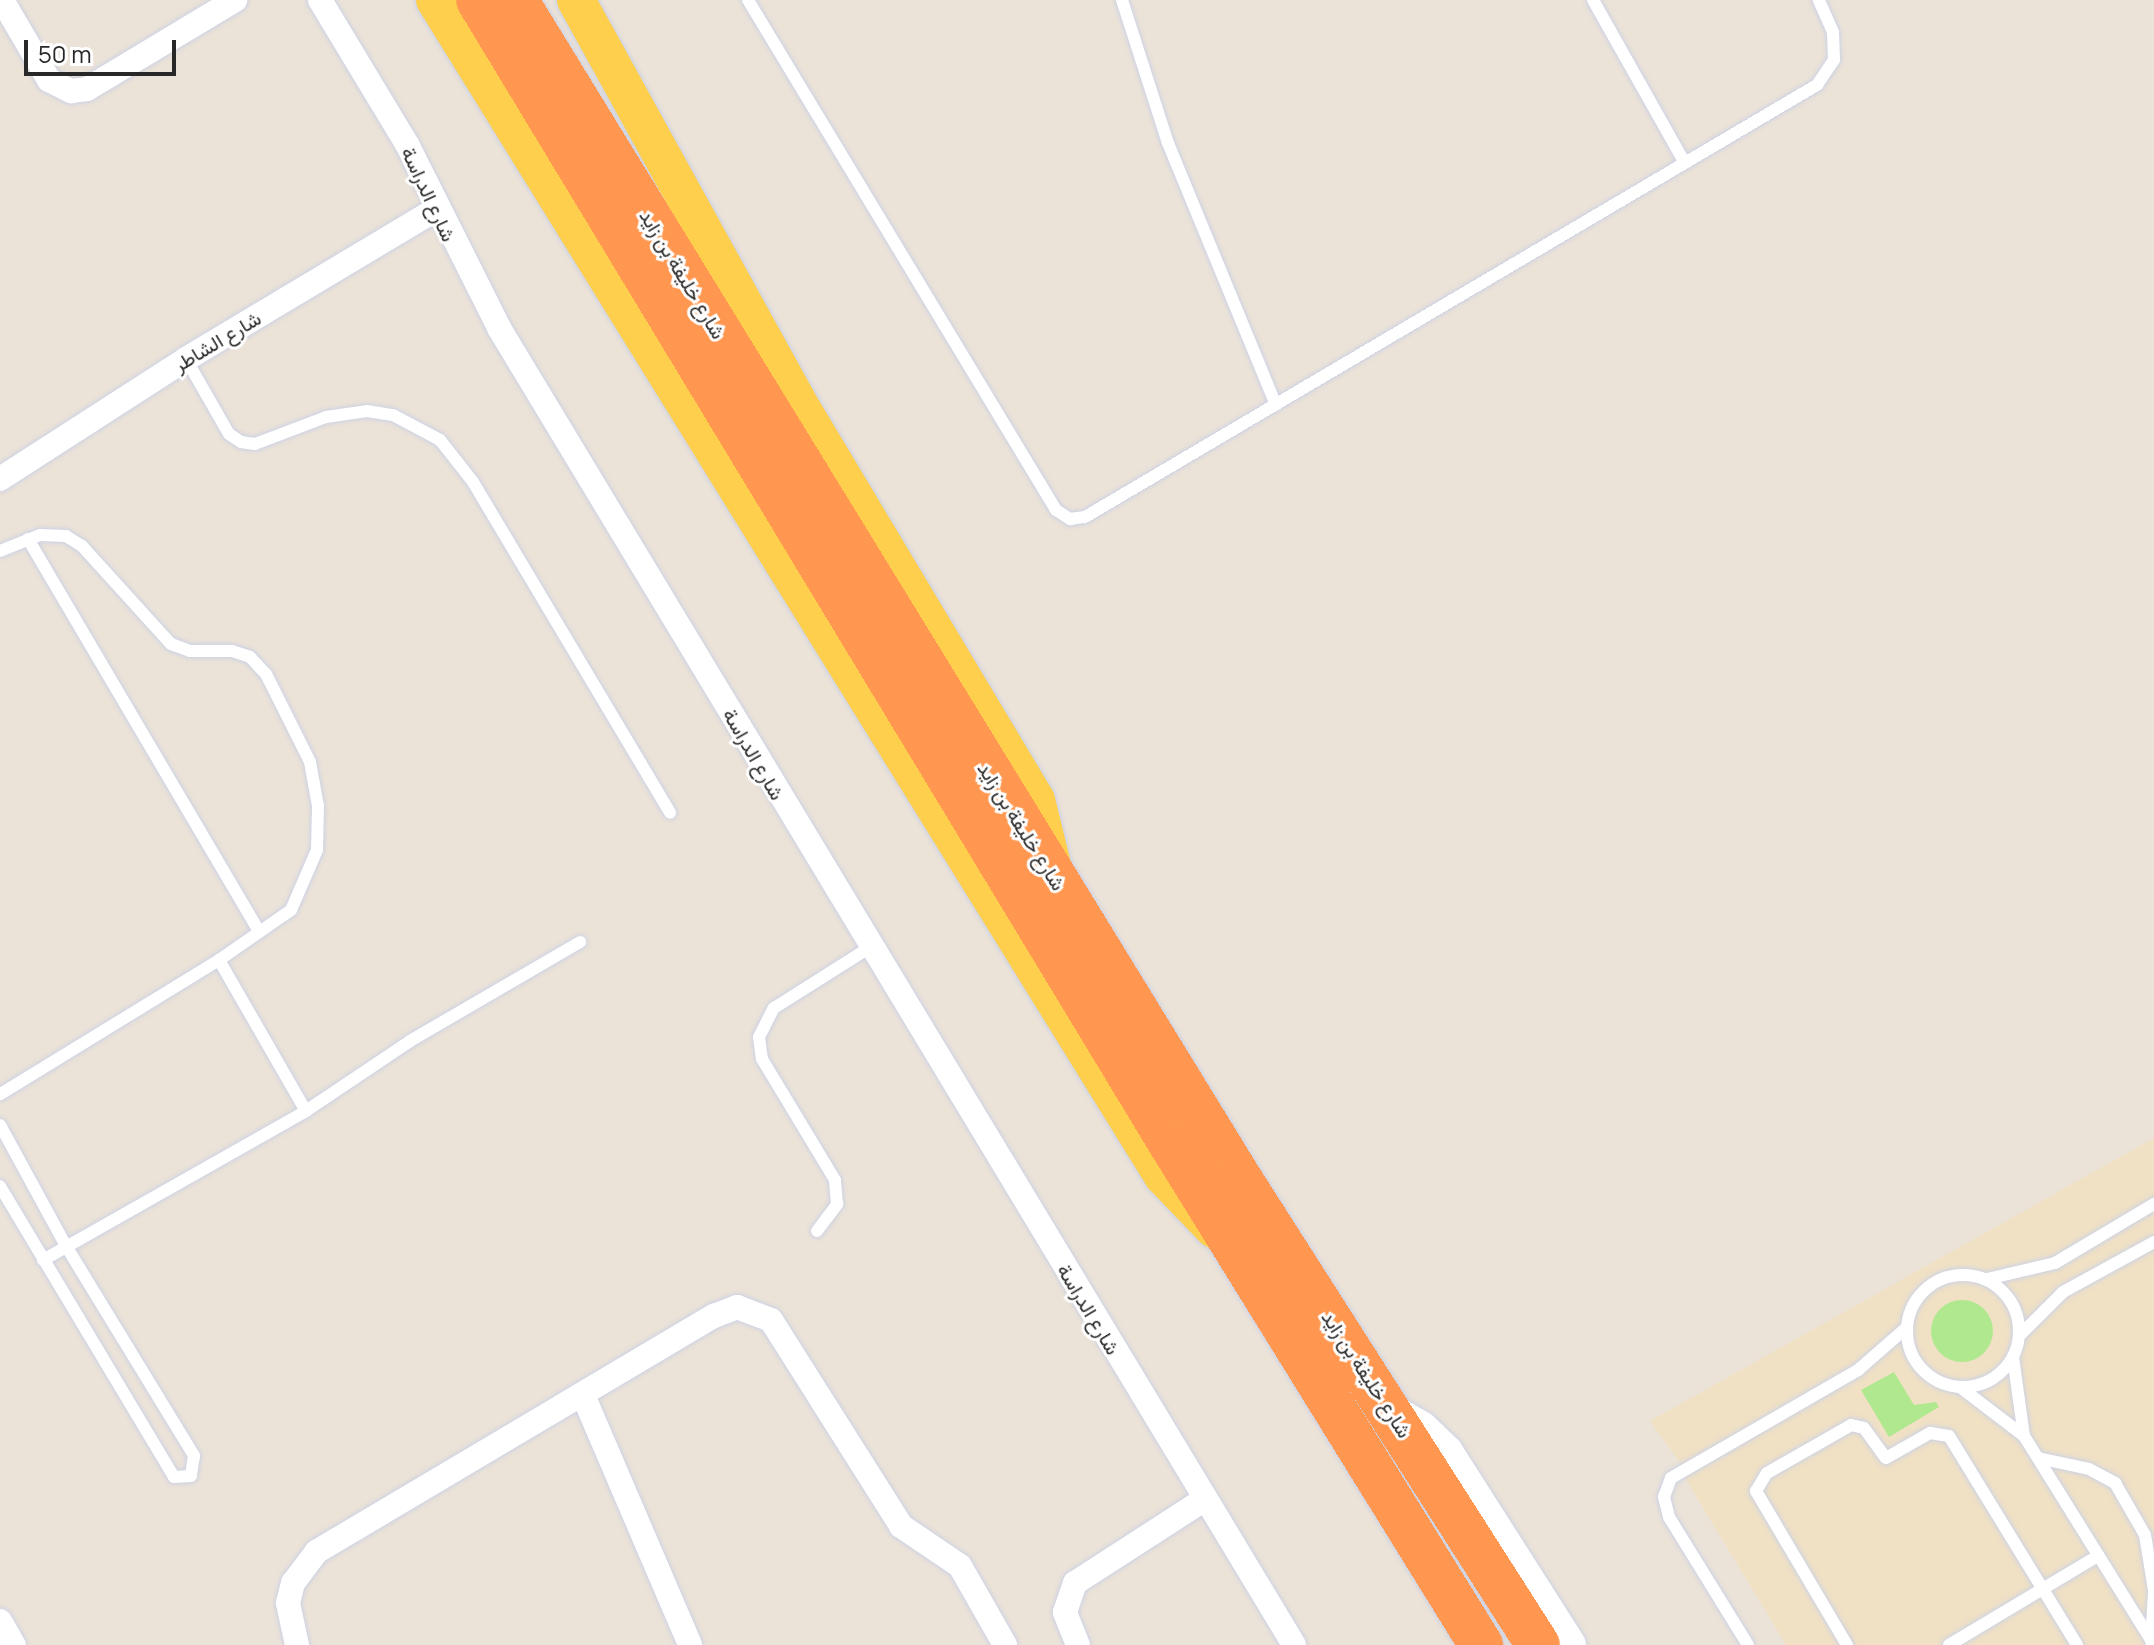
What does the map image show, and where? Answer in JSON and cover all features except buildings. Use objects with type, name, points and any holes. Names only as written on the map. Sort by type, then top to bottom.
[{"type":"highway","name":"شارع خليفة بن زايد","points":[[478,0],[1230,1241],[1481,1645]]},
{"type":"highway","name":"شارع خليفة بن زايد","points":[[516,0],[1052,875],[1538,1645]]},
{"type":"main road","points":[[435,0],[1163,1176],[1186,1206],[1230,1241]]},
{"type":"main road","points":[[576,0],[796,399],[1036,800],[1051,849],[1052,875]]},
{"type":"street","points":[[2,0],[49,80],[71,91],[87,89],[235,0]]},
{"type":"street","name":"شارع الدراسة","points":[[320,0],[438,208],[473,284],[869,948],[1294,1645]]},
{"type":"street","name":"شارع الشاطر","points":[[0,479],[186,359],[438,208]]},
{"type":"street","points":[[297,1645],[288,1603],[302,1566],[316,1552],[725,1310],[761,1313],[779,1330],[901,1526],[923,1545],[956,1562],[1005,1645]]},
{"type":"street","points":[[583,1395],[690,1645]]},
{"type":"street","points":[[1392,1412],[1421,1428],[1446,1452],[1569,1645]]},
{"type":"street","points":[[1078,1645],[1065,1612],[1075,1583],[1205,1499]]},
{"type":"street","points":[[0,1621],[14,1645]]},
{"type":"lane","points":[[748,0],[1056,510],[1070,519],[1085,517],[1817,85],[1834,60],[1833,32],[1819,0]]},
{"type":"lane","points":[[1122,0],[1168,143],[1276,405]]},
{"type":"lane","points":[[1593,0],[1685,163]]},
{"type":"lane","points":[[186,359],[229,434],[241,442],[255,444],[326,417],[367,411],[405,420],[440,440],[473,482],[670,813]]},
{"type":"lane","points":[[0,551],[28,539],[66,536],[82,546],[171,644],[190,651],[232,651],[250,657],[266,674],[310,762],[317,837],[304,886],[291,910],[219,960],[0,1094]]},
{"type":"lane","points":[[28,539],[258,930]]},
{"type":"lane","points":[[43,1260],[306,1111],[410,1041],[580,942]]},
{"type":"lane","points":[[817,1231],[837,1204],[835,1180],[762,1059],[759,1037],[774,1008],[869,948]]},
{"type":"lane","points":[[219,960],[306,1111]]},
{"type":"lane","points":[[0,1125],[66,1246],[194,1456],[191,1476],[174,1477],[0,1186]]},
{"type":"lane","points":[[1748,1645],[1669,1517],[1664,1497],[1671,1478],[1858,1370],[1906,1328],[1914,1302],[1933,1282],[1960,1274],[1987,1279],[2055,1263],[2154,1204]]},
{"type":"lane","points":[[2019,1336],[2063,1292],[2154,1242]]},
{"type":"lane","points":[[1987,1279],[2015,1309],[2019,1336],[2013,1357],[2024,1436]]},
{"type":"lane","points":[[1906,1328],[1921,1369],[1960,1387],[2024,1436],[2152,1643]]},
{"type":"lane","points":[[1960,1387],[1991,1380],[2013,1357]]},
{"type":"lane","points":[[1847,1645],[1756,1491],[1767,1473],[1851,1425],[1864,1428],[1886,1458],[1930,1433],[1949,1436],[2077,1645]]},
{"type":"lane","points":[[2038,1458],[2103,1474],[2125,1494],[2145,1535],[2154,1592],[2152,1643]]},
{"type":"lane","points":[[1949,1645],[2098,1556]]},
{"type":"shaded area","points":[[2154,1138],[2154,1645],[1786,1645],[1685,1478],[1683,1467],[1650,1421]]},
{"type":"green space","points":[[1962,1300],[1984,1309],[1993,1331],[1984,1353],[1962,1362],[1940,1353],[1931,1331],[1940,1309]]},
{"type":"green space","points":[[1894,1372],[1914,1405],[1936,1402],[1939,1407],[1889,1437],[1861,1390]]}]
